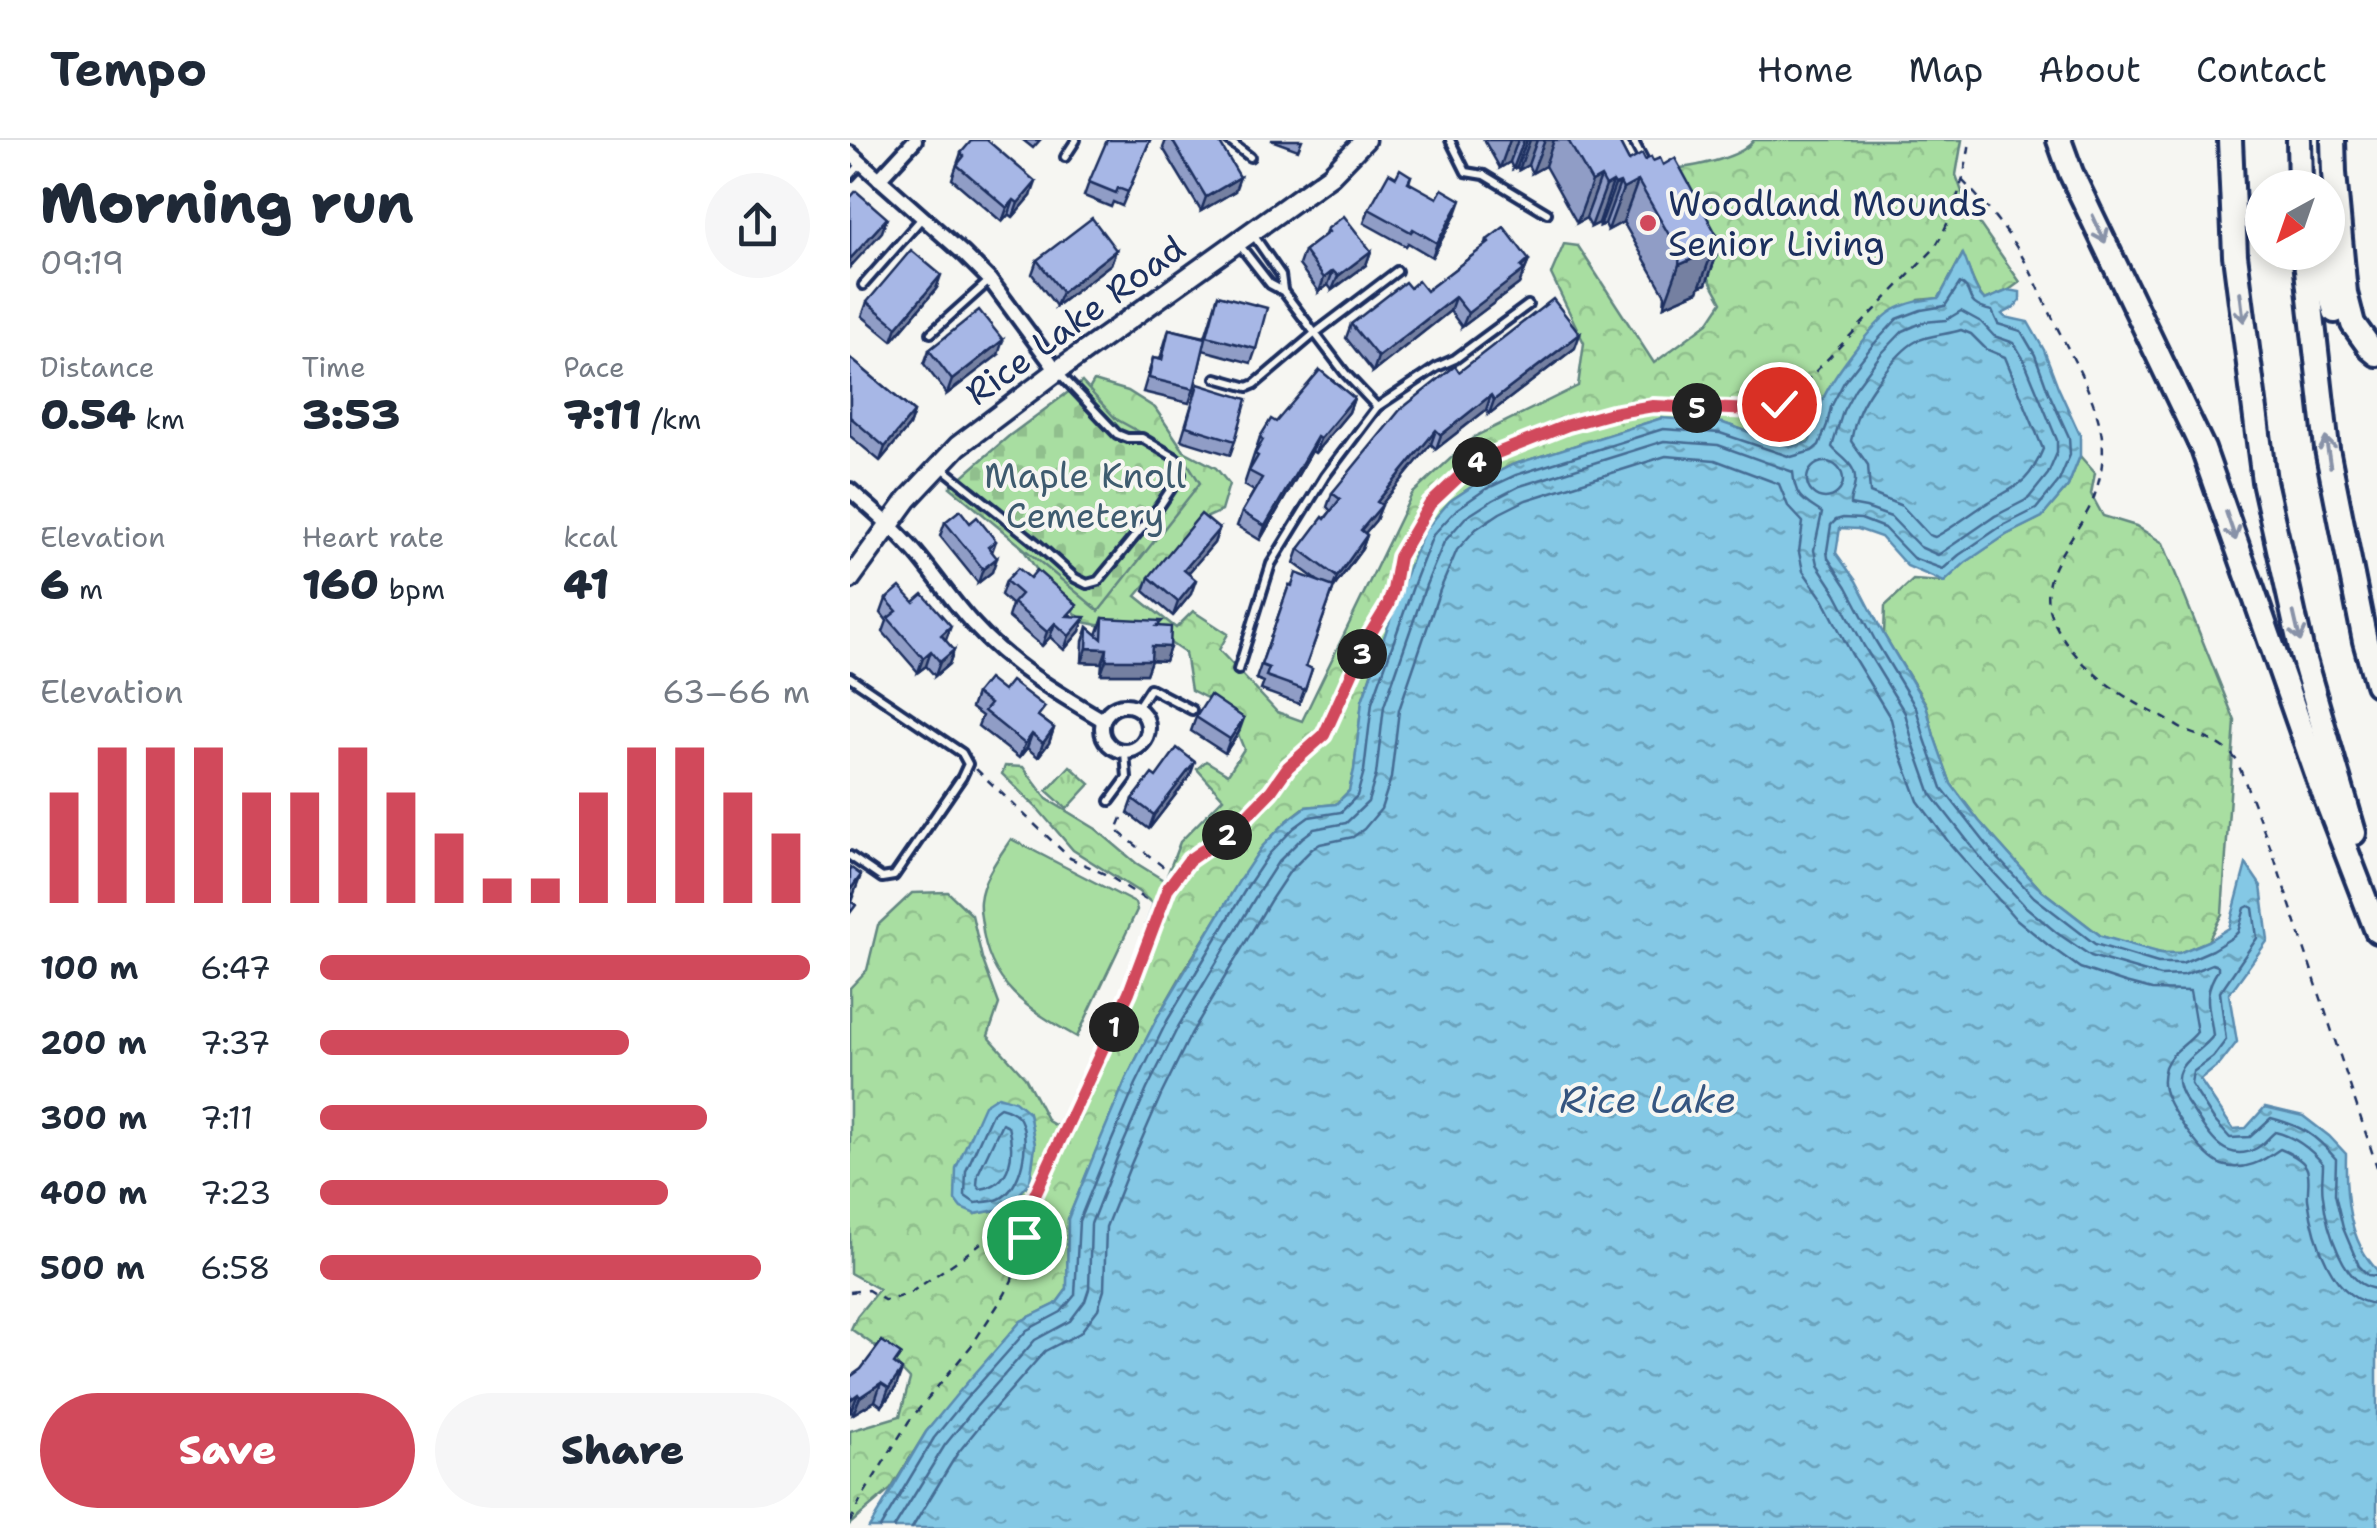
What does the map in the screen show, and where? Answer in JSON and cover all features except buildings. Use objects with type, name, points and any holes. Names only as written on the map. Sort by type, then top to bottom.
[{"type":"highway","points":[[2060,140],[2203,448],[2320,783],[2377,931]]},
{"type":"highway","points":[[2230,140],[2235,255],[2264,481],[2302,653],[2377,914]]},
{"type":"highway","points":[[2298,140],[2299,170]]},
{"type":"highway","points":[[2318,140],[2320,170]]},
{"type":"highway","points":[[2334,140],[2345,293],[2354,324],[2377,354]]},
{"type":"highway","points":[[2307,270],[2327,449],[2377,684]]},
{"type":"highway","points":[[2326,270],[2333,306],[2351,345],[2377,370]]},
{"type":"street","points":[[879,179],[915,140]]},
{"type":"street","name":"Rice Lake Road","points":[[850,579],[889,523],[939,465],[978,430],[1332,176],[1365,140]]},
{"type":"street","points":[[850,153],[990,280],[1058,371]]},
{"type":"street","points":[[850,490],[889,523],[992,644],[1037,680],[1103,720]]},
{"type":"street","points":[[1112,708],[1137,708],[1148,723],[1147,738],[1136,750],[1113,748],[1107,743],[1103,720],[1112,708]]},
{"type":"lane","points":[[1064,157],[1076,140]]},
{"type":"lane","points":[[1228,140],[1250,158]]},
{"type":"lane","points":[[1450,140],[1466,172],[1484,175],[1547,213]]},
{"type":"lane","points":[[1633,140],[1646,163]]},
{"type":"lane","points":[[850,176],[862,164]]},
{"type":"lane","points":[[864,285],[922,218]]},
{"type":"lane","points":[[1245,238],[1270,284],[1283,291],[1377,407]]},
{"type":"lane","points":[[1245,238],[1281,275],[1283,291]]},
{"type":"lane","points":[[1216,378],[1248,387],[1255,384],[1397,271]]},
{"type":"lane","points":[[931,334],[990,280]]},
{"type":"lane","points":[[1238,670],[1272,564],[1325,476],[1377,407],[1455,358],[1528,305]]},
{"type":"lane","points":[[939,465],[1075,578],[1087,584],[1098,581],[1181,474],[1176,458],[1142,438],[1117,434],[1058,371]]},
{"type":"lane","points":[[850,677],[965,756],[968,764],[894,876],[882,878],[851,859]]},
{"type":"lane","points":[[1137,708],[1150,688],[1192,710]]},
{"type":"lane","points":[[1110,801],[1127,778],[1125,752]]},
{"type":"path","points":[[850,1522],[908,1421],[972,1344],[1004,1294],[1030,1205],[1129,992],[1168,888],[1189,860],[1234,829],[1288,767],[1324,735],[1369,636],[1388,605],[1399,557],[1425,511],[1482,459],[1568,425],[1653,406],[1756,410],[1792,397],[1933,250],[1962,180],[1970,140]]},
{"type":"path","points":[[1962,180],[2023,259],[2076,364],[2100,428],[2102,455],[2096,492],[2084,520],[2048,579],[2051,614],[2067,642],[2104,682],[2187,732],[2208,738],[2237,761],[2377,1166]]},
{"type":"path","points":[[968,764],[984,774],[1070,858],[1161,906]]},
{"type":"path","points":[[1122,818],[1120,833],[1176,876]]},
{"type":"path","points":[[850,1292],[868,1290],[884,1300],[910,1293],[1030,1205]]},
{"type":"green space","points":[[1754,140],[1962,140],[1956,175],[1967,206],[2020,282],[1985,300],[1962,255],[1939,298],[1919,300],[1821,404],[1810,442],[1792,447],[1723,423],[1662,418],[1512,465],[1450,501],[1424,531],[1375,662],[1362,701],[1349,791],[1336,804],[1305,807],[1261,848],[1185,969],[1126,1079],[1068,1219],[1067,1289],[1056,1304],[1021,1321],[926,1432],[891,1489],[850,1524],[850,1431],[900,1416],[910,1379],[885,1353],[851,1329],[879,1289],[850,1273],[850,988],[867,970],[878,925],[912,893],[948,892],[972,915],[999,1004],[988,1036],[1025,1077],[1048,1121],[1069,1133],[1124,1016],[1134,961],[1153,904],[1073,850],[1002,774],[1005,766],[1023,767],[1047,799],[1096,829],[1136,863],[1165,881],[1180,842],[1223,798],[1197,769],[1206,761],[1228,774],[1244,749],[1228,709],[1191,690],[1185,653],[1145,626],[1112,628],[1084,622],[1046,584],[1023,549],[1044,560],[1083,400],[1094,381],[1128,391],[1155,408],[1184,451],[1216,468],[1229,484],[1221,511],[1199,521],[1136,596],[1176,628],[1193,611],[1228,634],[1219,650],[1277,712],[1302,721],[1412,494],[1474,437],[1578,386],[1584,343],[1551,274],[1564,244],[1578,246],[1654,363],[1708,323],[1722,302],[1660,190],[1667,170],[1714,161]],"holes":[[[1029,1114],[1035,1145],[1030,1182],[1007,1208],[975,1214]]]},
{"type":"green space","name":"Maple Knoll Cemetery","points":[[1082,382],[1116,419],[1183,456],[1200,483],[1099,611],[950,487],[1009,436]]},
{"type":"green space","points":[[2080,456],[2095,473],[2091,494],[2103,516],[2136,526],[2163,543],[2235,721],[2222,914],[2208,941],[2179,953],[2137,948],[2101,936],[2040,889],[1951,784],[1926,704],[1884,635],[1885,606],[1913,580],[1944,582],[1964,563],[2006,535],[2042,517],[2068,486]]},
{"type":"green space","points":[[1070,766],[1090,784],[1067,809],[1047,791]]},
{"type":"green space","points":[[1011,839],[1135,903],[1137,910],[1077,1037],[1043,1017],[1014,993],[993,964],[986,945],[981,893]]},
{"type":"water","name":"Rice Lake","points":[[1963,254],[1985,300],[2009,290],[2020,292],[2014,308],[2002,314],[2028,322],[2080,435],[2080,456],[2068,486],[2042,517],[2006,535],[1944,582],[1907,566],[1881,537],[1858,529],[1840,528],[1836,553],[1926,705],[1951,784],[2040,889],[2101,936],[2161,953],[2179,953],[2229,928],[2246,864],[2261,886],[2268,940],[2229,994],[2237,1042],[2220,1064],[2200,1080],[2233,1129],[2246,1128],[2265,1107],[2303,1116],[2346,1154],[2346,1185],[2354,1231],[2377,1270],[2377,1528],[869,1528],[926,1432],[958,1393],[1021,1321],[1056,1304],[1067,1289],[1068,1219],[1096,1150],[1158,1016],[1239,881],[1261,848],[1287,821],[1306,807],[1336,804],[1349,791],[1362,701],[1424,531],[1450,501],[1512,465],[1662,418],[1723,423],[1792,447],[1809,442],[1826,394],[1864,339],[1894,310],[1939,298]]},
{"type":"water","points":[[998,1096],[1015,1101],[1029,1113],[1035,1145],[1030,1182],[1007,1208],[975,1214],[961,1208],[955,1200],[956,1168],[984,1105]]},
{"type":"place","name":"Woodland Mounds Senior Living","points":[[1648,223]]},
{"type":"route","points":[[1024,1237],[1030,1205],[1129,992],[1168,888],[1189,860],[1234,829],[1288,767],[1324,735],[1369,636],[1388,605],[1399,557],[1430,504],[1482,459],[1568,425],[1653,406],[1756,410],[1779,404]]}]
